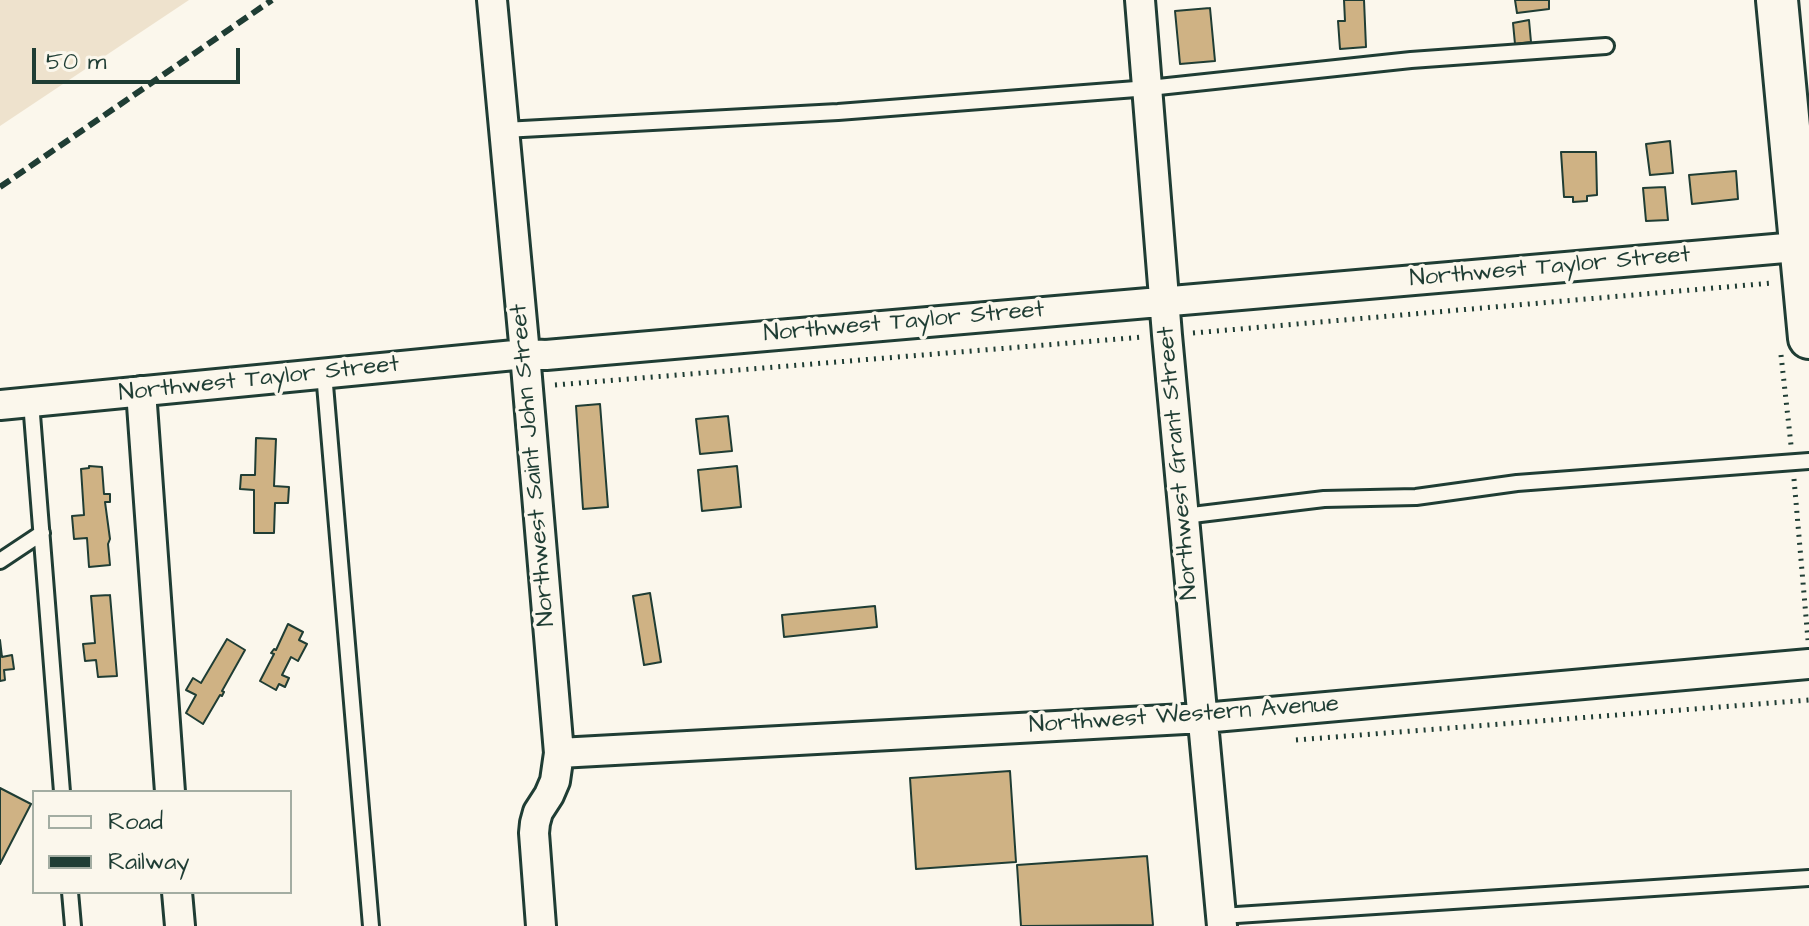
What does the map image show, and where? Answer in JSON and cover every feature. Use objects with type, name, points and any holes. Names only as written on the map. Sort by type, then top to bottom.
[{"type":"main road","points":[[1777,0],[1805,246],[1809,338]]},
{"type":"street","name":"Northwest Saint John Street","points":[[492,0],[559,753],[555,781],[535,823],[541,926]]},
{"type":"street","name":"Northwest Grant Street","points":[[1140,0],[1222,921]]},
{"type":"street","name":"Northwest Taylor Street","points":[[0,405],[525,354],[546,355],[1805,246]]},
{"type":"street","points":[[141,391],[170,790]]},
{"type":"street","name":"Northwest Western Avenue","points":[[559,753],[1203,718],[1809,664]]},
{"type":"street","points":[[177,894],[180,926]]},
{"type":"lane","points":[[504,130],[838,112],[1149,88],[1411,60],[1606,46]]},
{"type":"lane","points":[[324,373],[371,926]]},
{"type":"lane","points":[[31,402],[62,790]]},
{"type":"lane","points":[[1184,516],[1324,499],[1416,497],[1517,483],[1809,461]]},
{"type":"lane","points":[[0,561],[42,533]]},
{"type":"lane","points":[[1222,921],[1809,878]]},
{"type":"lane","points":[[70,894],[73,926]]},
{"type":"path","points":[[1286,741],[1809,700]]},
{"type":"shaded area","points":[[0,0],[189,0],[0,126]]},
{"type":"building","points":[[1344,0],[1364,0],[1366,47],[1340,49],[1338,21],[1345,21]]},
{"type":"building","points":[[1515,0],[1549,0],[1549,9],[1517,13]]},
{"type":"building","points":[[1210,8],[1215,61],[1180,64],[1175,11]]},
{"type":"building","points":[[1529,20],[1531,42],[1515,44],[1513,23]]},
{"type":"building","points":[[1670,141],[1673,173],[1650,175],[1646,144]]},
{"type":"building","points":[[1561,152],[1596,152],[1597,195],[1587,196],[1587,201],[1573,202],[1573,197],[1564,197]]},
{"type":"building","points":[[1736,171],[1738,199],[1692,204],[1689,175]]},
{"type":"building","points":[[1665,187],[1668,220],[1646,221],[1643,188]]},
{"type":"building","points":[[600,404],[608,507],[583,509],[576,406]]},
{"type":"building","points":[[728,416],[732,451],[700,454],[696,419]]},
{"type":"building","points":[[256,438],[276,439],[274,486],[289,487],[288,503],[275,503],[274,533],[254,533],[254,490],[240,489],[241,475],[255,475]]},
{"type":"building","points":[[737,466],[741,507],[702,511],[698,470]]},
{"type":"building","points":[[102,467],[104,494],[110,494],[110,502],[105,502],[110,565],[89,567],[87,538],[74,539],[72,516],[84,515],[81,469]]},
{"type":"building","points":[[650,593],[661,662],[644,665],[633,596]]},
{"type":"building","points":[[110,595],[117,676],[98,677],[96,660],[85,661],[83,644],[95,643],[91,596]]},
{"type":"building","points":[[875,606],[877,627],[784,637],[782,615]]},
{"type":"building","points":[[288,624],[303,632],[299,640],[307,644],[298,661],[291,657],[282,675],[289,678],[285,687],[279,684],[276,690],[260,681],[274,654],[271,653],[276,650]]},
{"type":"building","points":[[227,639],[245,650],[222,696],[203,724],[186,713],[196,695],[186,690],[193,678],[201,683]]},
{"type":"building","points":[[0,640],[2,657],[12,655],[14,669],[4,670],[5,680],[0,681]]},
{"type":"building","points":[[1010,771],[1016,862],[916,869],[910,778]]},
{"type":"building","points":[[0,788],[31,804],[0,864]]},
{"type":"building","points":[[1147,856],[1153,925],[1021,926],[1017,865]]},
{"type":"railway","points":[[0,187],[272,0]]}]
